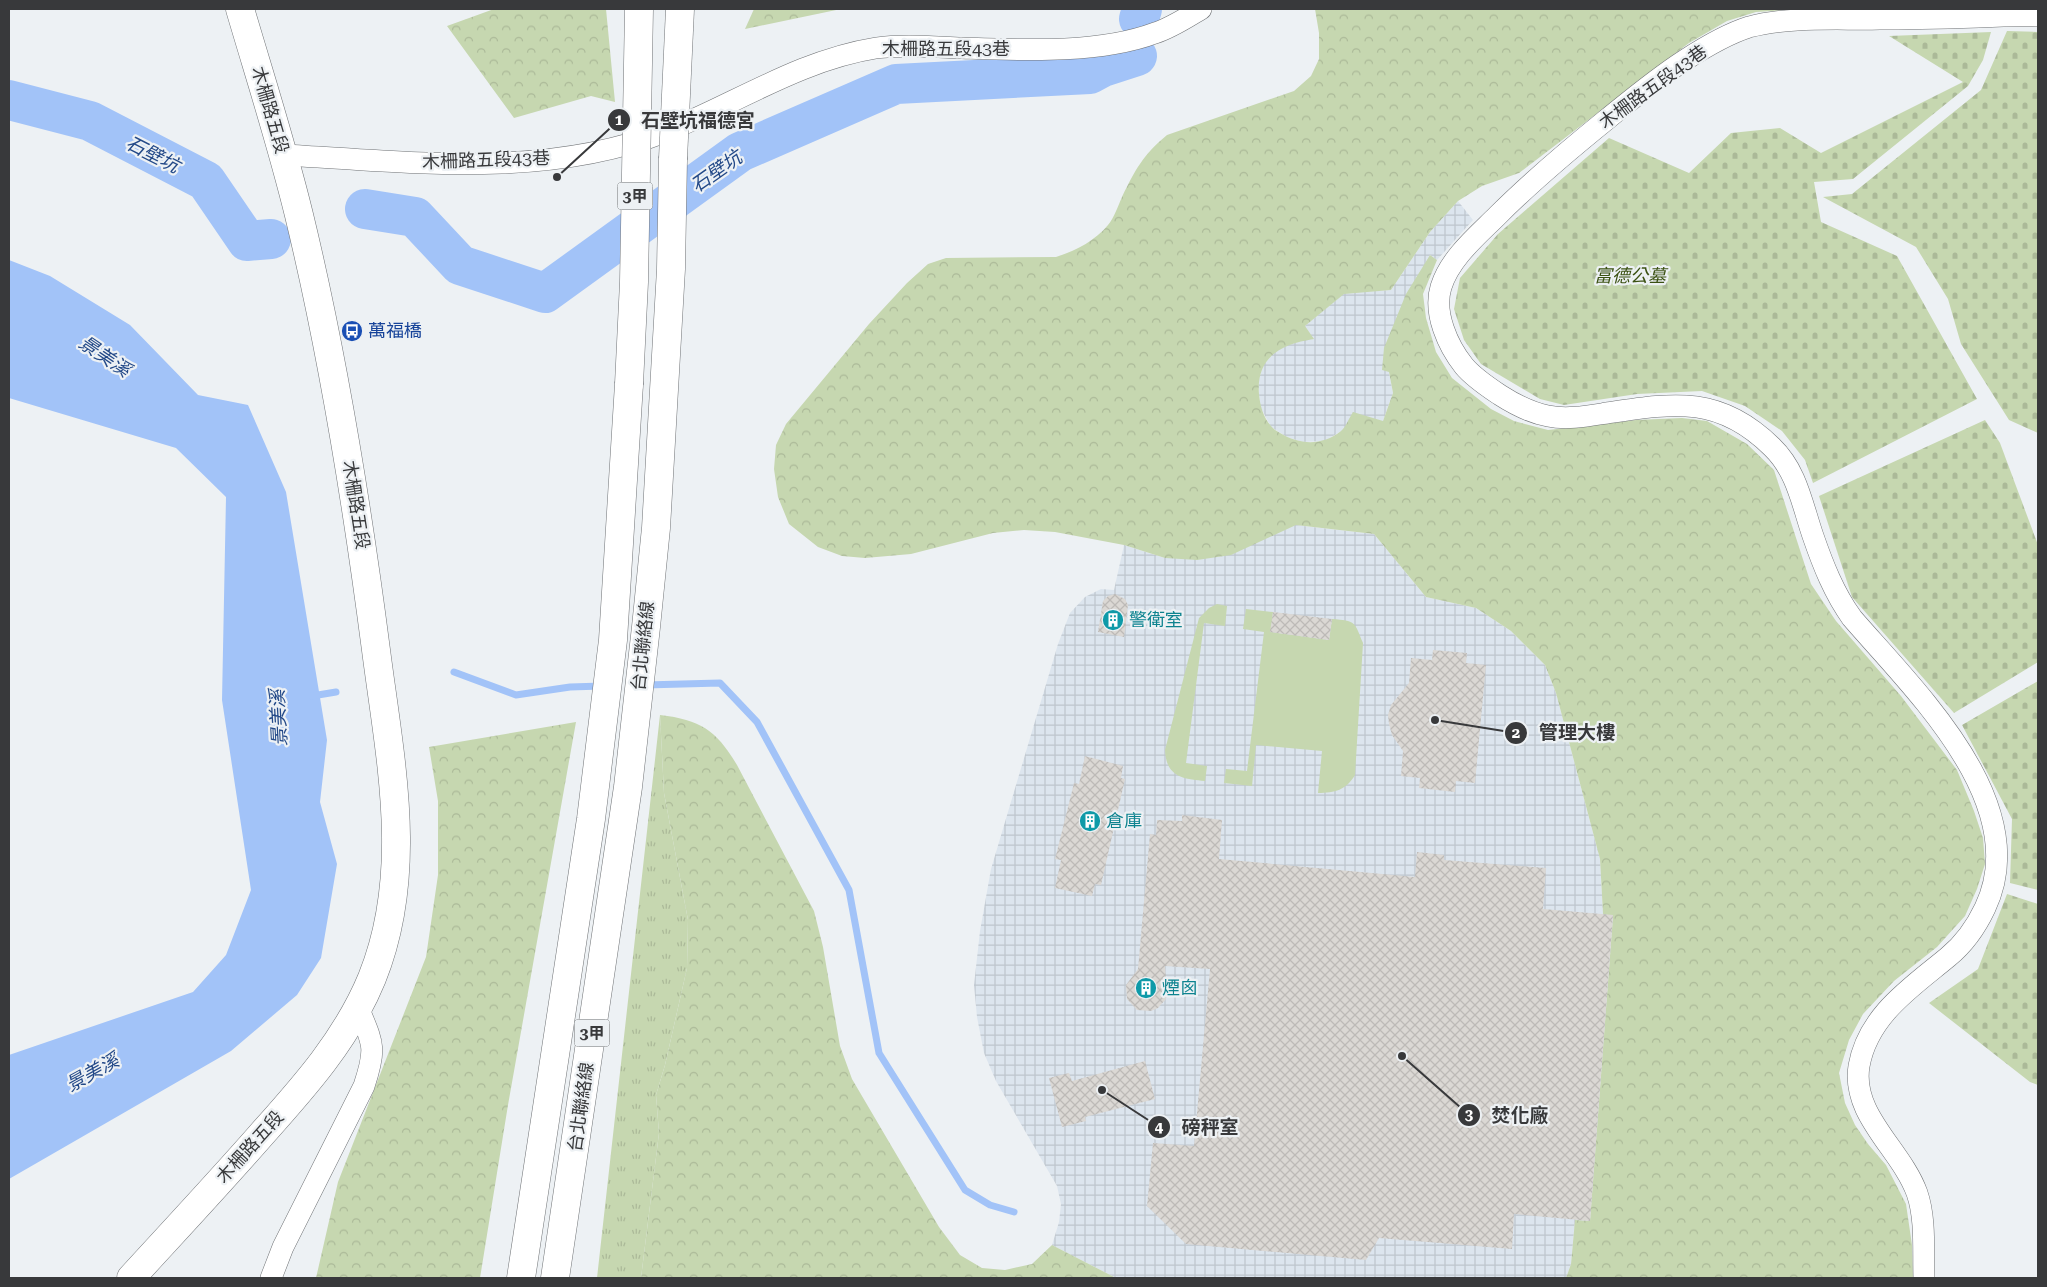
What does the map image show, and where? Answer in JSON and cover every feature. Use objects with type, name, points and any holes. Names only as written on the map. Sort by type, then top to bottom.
[{"type":"main road","name":"木柵路五段","points":[[131,1278],[292,1101],[322,1065],[358,1007],[373,975],[388,927],[396,874],[396,822],[357,508],[334,374],[284,156],[240,9]]},
{"type":"main road","name":"台北聯絡線","points":[[521,1278],[591,819],[613,640],[634,282],[639,9]]},
{"type":"main road","name":"台北聯絡線","points":[[555,1278],[628,787],[656,528],[671,269],[673,159],[668,9]]},
{"type":"main road","points":[[673,159],[680,9]]},
{"type":"street","name":"木柵路五段43巷","points":[[284,156],[444,164],[549,160],[592,153],[665,132],[824,60],[851,53],[901,46],[1026,49],[1067,48],[1121,42],[1158,33],[1201,9]]},
{"type":"street","name":"木柵路五段43巷","points":[[1924,1278],[1922,1219],[1918,1196],[1908,1172],[1862,1101],[1858,1077],[1863,1050],[1874,1027],[1884,1013],[1908,989],[1950,956],[1963,943],[1982,915],[1990,899],[1995,884],[1998,854],[1994,827],[1973,771],[1943,725],[1852,618],[1840,600],[1818,550],[1793,474],[1773,448],[1735,419],[1717,411],[1694,406],[1656,406],[1566,418],[1536,413],[1510,401],[1485,385],[1468,370],[1456,355],[1448,340],[1439,297],[1441,288],[1456,260],[1472,241],[1524,189],[1561,156],[1644,89],[1684,60],[1714,43],[1744,29],[1799,21],[2038,16]]},
{"type":"street","points":[[272,1278],[283,1247],[364,1086],[372,1061],[373,1047],[358,1007]]},
{"type":"shaded area","points":[[1458,201],[1473,220],[1437,260],[1430,255],[1389,372],[1393,393],[1383,421],[1343,430],[1325,441],[1302,442],[1287,437],[1271,427],[1260,406],[1258,381],[1264,364],[1276,351],[1293,342],[1313,339],[1305,326],[1344,293],[1391,290],[1430,232]]},
{"type":"shaded area","points":[[1295,525],[1374,534],[1426,597],[1476,608],[1511,631],[1545,665],[1556,693],[1600,859],[1603,914],[1613,915],[1590,1221],[1575,1221],[1571,1264],[1566,1278],[1116,1278],[1052,1245],[1059,1222],[1061,1204],[1057,1186],[996,1081],[984,1053],[977,1017],[974,985],[980,931],[991,869],[1058,644],[1070,613],[1085,597],[1101,589],[1114,590],[1124,545],[1165,558],[1274,534]]},
{"type":"green space","points":[[494,9],[606,9],[615,102],[591,96],[514,118],[447,26]]},
{"type":"green space","points":[[754,9],[841,9],[745,29]]},
{"type":"green space","points":[[1315,9],[1803,9],[1756,12],[1727,21],[1689,43],[1519,173],[1482,186],[1458,201],[1430,232],[1391,290],[1344,294],[1305,326],[1314,339],[1291,344],[1273,354],[1262,370],[1259,381],[1259,394],[1264,415],[1272,427],[1288,437],[1303,442],[1319,441],[1334,436],[1343,429],[1353,412],[1383,421],[1393,393],[1389,372],[1382,370],[1384,348],[1406,294],[1430,255],[1437,260],[1423,294],[1426,318],[1436,352],[1452,378],[1491,409],[1514,421],[1548,430],[1636,420],[1682,418],[1707,421],[1747,444],[1774,470],[1811,584],[1836,621],[1901,696],[1957,770],[1983,838],[1985,864],[1977,889],[1965,916],[1937,947],[1894,981],[1863,1014],[1849,1040],[1839,1073],[1845,1103],[1855,1125],[1886,1165],[1906,1204],[1912,1245],[1913,1278],[1566,1278],[1571,1264],[1575,1220],[1590,1221],[1613,916],[1603,914],[1600,859],[1556,693],[1545,665],[1511,631],[1476,608],[1426,597],[1374,534],[1296,525],[1231,555],[1197,560],[1165,558],[1124,545],[1055,532],[1024,530],[993,533],[911,554],[865,558],[842,556],[818,547],[789,524],[778,497],[774,469],[776,445],[786,424],[869,324],[907,283],[928,264],[946,258],[1056,257],[1091,241],[1110,222],[1140,163],[1167,135],[1294,91],[1311,76],[1319,59],[1319,33]]},
{"type":"green space","points":[[2007,31],[2038,32],[2038,433],[2009,420],[1961,344],[1948,299],[1916,247],[1823,197],[1852,194],[1981,90]]},
{"type":"green space","name":"富德公墓","points":[[1991,32],[1983,60],[1968,86],[1853,179],[1814,182],[1821,222],[1897,256],[1977,399],[1813,483],[1805,460],[1782,431],[1745,406],[1702,391],[1637,394],[1564,405],[1540,399],[1481,364],[1464,340],[1454,309],[1460,278],[1498,234],[1609,138],[1689,173],[1731,133],[1780,128],[1821,153],[1963,82],[1889,36]]},
{"type":"green space","points":[[1985,420],[2000,443],[2038,545],[2038,662],[1954,713],[1852,597],[1819,496]]},
{"type":"green space","points":[[1217,604],[1227,606],[1225,626],[1204,623],[1186,763],[1207,766],[1205,781],[1177,775],[1169,766],[1165,750],[1199,618],[1209,608]]},
{"type":"green space","points":[[1246,609],[1273,612],[1271,632],[1329,640],[1332,619],[1346,620],[1356,626],[1363,643],[1355,775],[1340,790],[1318,793],[1322,751],[1256,745],[1252,786],[1224,783],[1226,769],[1247,771],[1264,632],[1243,629]]},
{"type":"green space","points":[[2038,681],[2038,890],[2010,883],[2012,819],[1962,725]]},
{"type":"green space","points":[[660,715],[664,793],[688,920],[687,968],[665,1065],[656,1095],[659,1133],[641,1278],[597,1278]]},
{"type":"green space","points":[[660,715],[686,720],[706,729],[722,743],[737,765],[814,911],[823,947],[840,1046],[852,1079],[939,1227],[960,1255],[982,1268],[1005,1270],[1032,1264],[1052,1245],[1116,1278],[641,1278],[659,1133],[656,1095],[665,1065],[687,968],[688,920],[664,793]]},
{"type":"green space","points":[[576,722],[508,1105],[480,1278],[316,1278],[338,1182],[426,957],[438,875],[438,801],[429,747]]},
{"type":"green space","points":[[2007,894],[2038,904],[2038,1085],[2030,1082],[1929,1003],[1978,969]]},
{"type":"water","name":"景美溪","points":[[9,260],[50,276],[130,325],[198,395],[248,405],[286,492],[327,740],[320,802],[337,864],[321,958],[297,995],[231,1051],[9,1179],[9,1055],[193,992],[226,955],[251,890],[222,700],[226,497],[176,448],[9,398]]},
{"type":"building","name":"警衛室","points":[[1115,594],[1125,599],[1128,605],[1124,637],[1098,632],[1103,601],[1108,596]]},
{"type":"building","points":[[1273,612],[1332,619],[1329,640],[1270,632]]},
{"type":"building","points":[[1433,650],[1467,653],[1466,663],[1486,665],[1475,783],[1456,781],[1455,792],[1419,788],[1420,778],[1401,776],[1403,751],[1392,735],[1389,724],[1388,715],[1391,705],[1409,683],[1411,658],[1432,660]]},
{"type":"building","name":"倉庫","points":[[1085,756],[1123,766],[1121,778],[1125,779],[1101,885],[1095,884],[1092,896],[1055,888],[1061,860],[1055,859],[1074,783],[1079,784]]},
{"type":"building","points":[[1182,815],[1222,820],[1219,859],[1415,877],[1417,852],[1444,855],[1444,860],[1546,868],[1543,909],[1613,915],[1590,1221],[1514,1214],[1512,1249],[1379,1238],[1366,1260],[1186,1244],[1147,1206],[1153,1143],[1194,1146],[1210,969],[1165,966],[1166,999],[1158,1008],[1151,1011],[1137,1010],[1127,999],[1126,985],[1138,969],[1150,834],[1156,835],[1157,820],[1182,821]]},
{"type":"building","points":[[1145,1061],[1155,1099],[1085,1117],[1086,1121],[1062,1127],[1049,1078],[1069,1073],[1072,1081]]},
{"type":"waterway","name":"石壁坑","points":[[1139,19],[1142,9]]},
{"type":"waterway","name":"石壁坑","points":[[365,209],[415,217],[460,265],[545,293],[740,152],[896,84],[1090,74],[1103,67],[1137,56]]},
{"type":"waterway","name":"石壁坑","points":[[9,100],[90,121],[206,181],[247,241],[271,239]]},
{"type":"waterway","points":[[454,672],[516,695],[570,687],[602,686]]},
{"type":"waterway","points":[[645,685],[720,683],[757,722],[849,890],[879,1053],[965,1190],[990,1205],[1014,1212]]},
{"type":"waterway","points":[[312,696],[336,692]]},
{"type":"place","name":"石壁坑福德宮","points":[[557,177]]},
{"type":"place","name":"萬福橋","points":[[352,331]]},
{"type":"place","name":"警衛室","points":[[1113,620]]},
{"type":"place","name":"管理大樓","points":[[1435,720]]},
{"type":"place","name":"倉庫","points":[[1090,821]]},
{"type":"place","name":"煙囪","points":[[1146,988]]},
{"type":"place","name":"焚化廠","points":[[1402,1056]]},
{"type":"place","name":"磅秤室","points":[[1102,1090]]}]
